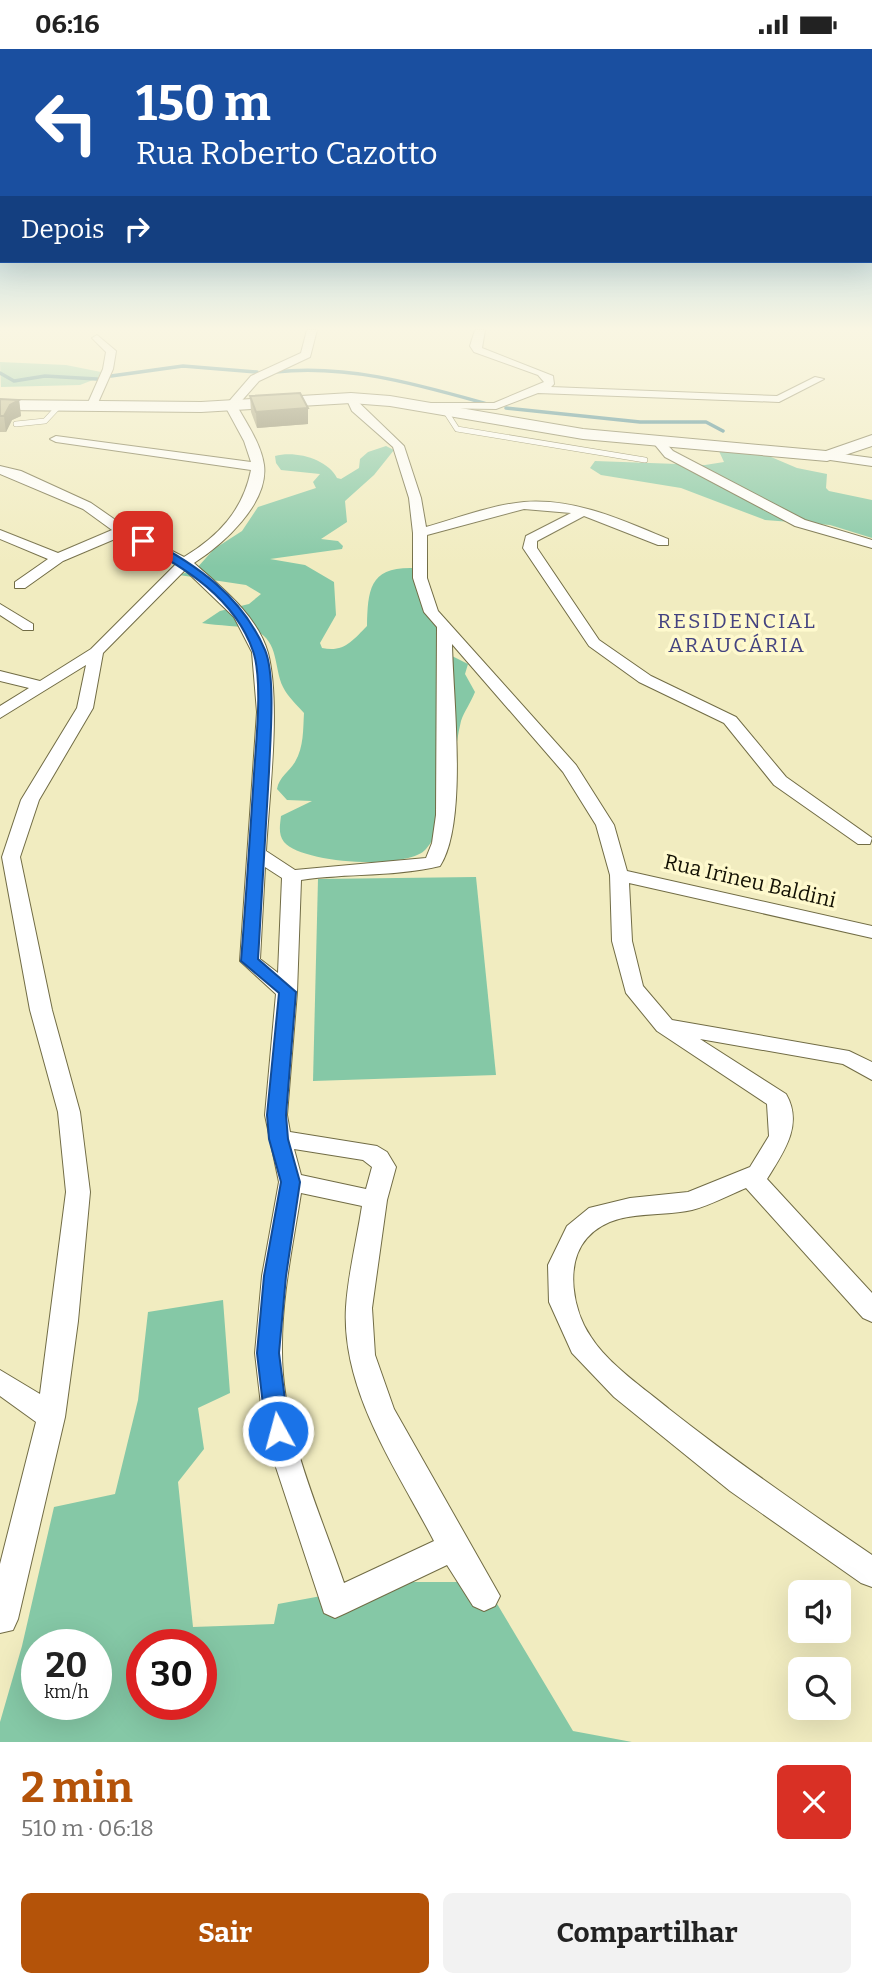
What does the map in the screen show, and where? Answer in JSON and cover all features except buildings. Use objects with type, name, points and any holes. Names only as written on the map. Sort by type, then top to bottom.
[{"type":"main road","points":[[432,409],[533,428],[827,456],[872,440]]},
{"type":"street","points":[[0,713],[96,652],[185,563],[215,544],[237,519],[253,492],[258,467],[250,441],[233,409]]},
{"type":"street","points":[[356,409],[398,446],[415,498],[420,533],[420,578],[431,612],[570,769],[605,825],[618,875],[622,941],[633,988],[665,1026],[778,1100],[781,1137],[758,1173],[691,1201],[630,1207],[598,1215],[576,1233],[561,1265],[562,1302],[581,1345],[624,1389],[740,1482],[872,1573]]},
{"type":"street","points":[[56,439],[258,467]]},
{"type":"street","points":[[657,440],[669,454],[800,523],[872,544]]},
{"type":"street","points":[[827,456],[872,461]]},
{"type":"street","points":[[0,470],[17,474],[87,506],[122,531],[185,563],[233,607],[260,652],[265,712],[250,961],[287,992]]},
{"type":"street","points":[[420,533],[524,506],[567,507],[585,511],[663,543]]},
{"type":"street","points":[[585,511],[531,539],[530,548],[594,643],[645,679],[730,720],[780,781],[864,840]]},
{"type":"street","points":[[20,585],[58,558],[122,531]]},
{"type":"street","points":[[0,534],[58,558]]},
{"type":"street","points":[[0,608],[27,627]]},
{"type":"street","points":[[257,853],[292,876],[337,870],[416,867],[433,863],[446,837],[449,752],[444,627]]},
{"type":"street","points":[[2,1619],[51,1417],[65,1321],[78,1192],[69,1112],[41,1010],[11,857],[30,800],[85,708],[96,652]]},
{"type":"street","points":[[0,676],[41,685]]},
{"type":"street","name":"Rua Irineu Baldini","points":[[618,875],[872,932]]},
{"type":"street","points":[[292,876],[287,992],[276,1115],[278,1139],[290,1182],[275,1276],[268,1353],[278,1431],[335,1603],[453,1547]]},
{"type":"street","points":[[665,1026],[849,1058],[872,1072]]},
{"type":"street","points":[[278,1139],[369,1152],[379,1158],[384,1167],[375,1200],[359,1308],[362,1355],[381,1411],[453,1547],[484,1597]]},
{"type":"street","points":[[751,1177],[872,1311]]},
{"type":"street","points":[[290,1182],[375,1200]]},
{"type":"street","points":[[0,1381],[51,1417]]},
{"type":"lane","points":[[16,424],[46,421],[56,409]]},
{"type":"lane","points":[[446,412],[457,429],[645,460]]},
{"type":"green space","points":[[386,446],[394,450],[374,475],[345,501],[347,522],[321,539],[338,541],[343,546],[342,549],[270,559],[305,565],[334,582],[336,615],[320,643],[322,648],[330,649],[348,644],[367,626],[370,592],[379,576],[398,569],[413,568],[452,656],[468,664],[465,674],[475,692],[461,721],[448,804],[436,835],[426,849],[416,856],[399,860],[355,862],[311,855],[284,842],[280,829],[281,816],[312,801],[287,800],[277,789],[300,750],[304,713],[283,687],[269,641],[250,629],[202,623],[220,611],[249,604],[261,594],[246,585],[179,575],[196,569],[214,549],[242,531],[258,507],[316,488],[313,482],[320,474],[281,470],[275,456],[301,455],[319,461],[341,479],[359,468],[360,459],[368,452]]},
{"type":"green space","points":[[718,449],[764,454],[797,468],[827,474],[826,488],[829,491],[872,500],[872,538],[830,525],[765,520],[681,488],[601,475],[590,468],[595,461],[705,465],[724,462]]},
{"type":"green space","points":[[476,877],[496,1075],[313,1081],[318,879]]},
{"type":"green space","points":[[223,1300],[230,1393],[198,1408],[204,1449],[178,1482],[193,1627],[274,1624],[278,1604],[397,1582],[484,1582],[573,1731],[632,1742],[0,1742],[0,1722],[21,1649],[21,1720],[112,1720],[112,1629],[26,1629],[54,1507],[115,1494],[138,1400],[148,1312]]},
{"type":"waterway","points":[[516,409],[640,422],[706,422],[723,431]]},
{"type":"district","name":"RESIDENCIAL ARAUCÁRIA","points":[[737,633]]},
{"type":"route","points":[[143,541],[185,563],[225,598],[240,616],[260,652],[265,712],[250,961],[287,992],[276,1115],[278,1139],[290,1182],[275,1276],[268,1353],[278,1431]]}]
